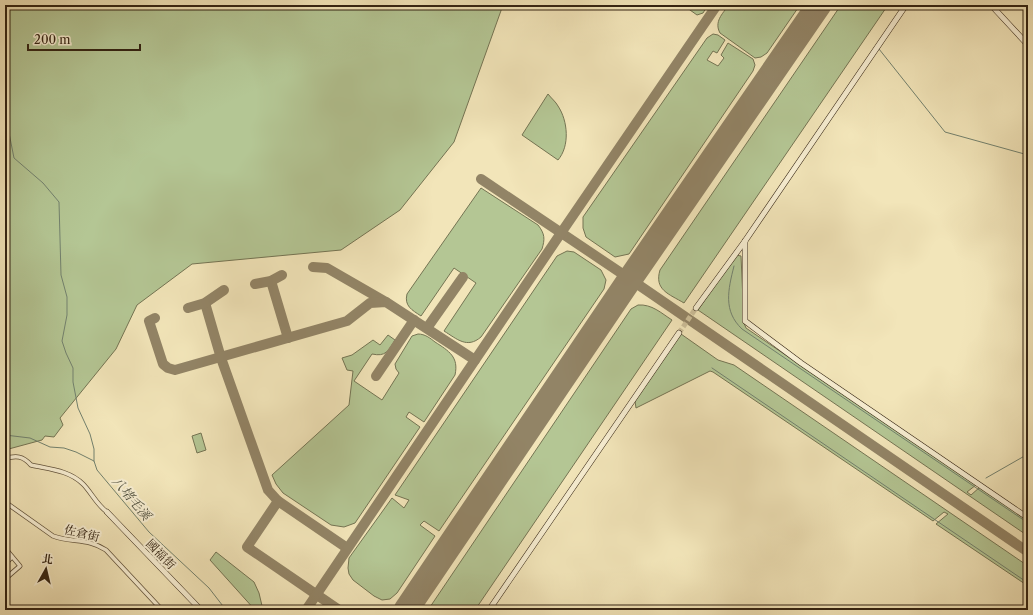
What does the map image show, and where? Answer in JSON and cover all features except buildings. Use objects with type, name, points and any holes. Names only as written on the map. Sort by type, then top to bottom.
[{"type":"street","points":[[696,308],[744,242],[906,5]]},
{"type":"street","points":[[991,5],[1028,45]]},
{"type":"street","points":[[744,242],[745,321],[801,363],[1028,518]]},
{"type":"street","points":[[489,610],[679,333]]},
{"type":"street","points":[[5,459],[16,456],[21,457],[27,460],[31,465],[68,473],[83,484],[107,512]]},
{"type":"street","name":"佐倉街","points":[[5,502],[53,536],[60,539],[97,544],[106,550],[162,610]]},
{"type":"street","name":"國福街","points":[[107,512],[201,610]]},
{"type":"street","points":[[5,548],[20,566],[5,579]]},
{"type":"street","points":[[5,564],[12,557]]},
{"type":"green space","points":[[5,5],[503,5],[454,142],[400,210],[341,250],[192,264],[137,305],[116,349],[60,418],[63,425],[54,437],[45,436],[42,440],[5,450]]},
{"type":"green space","points":[[683,5],[708,5],[703,13],[697,15]]},
{"type":"green space","points":[[729,5],[800,5],[767,53],[761,57],[755,58],[720,33],[718,29],[718,22],[721,15]]},
{"type":"green space","points":[[841,5],[888,5],[684,303],[668,294],[661,287],[659,282],[660,270]]},
{"type":"green space","points":[[713,34],[718,35],[725,40],[717,53],[713,51],[707,60],[718,66],[724,58],[721,55],[728,43],[753,59],[755,65],[753,71],[629,254],[615,257],[586,237],[583,228],[583,217],[707,38]]},
{"type":"green space","points":[[548,94],[556,103],[566,126],[566,141],[562,154],[558,160],[522,135]]},
{"type":"green space","points":[[481,188],[538,225],[542,231],[544,239],[542,249],[481,337],[476,341],[462,342],[444,331],[476,283],[454,268],[421,316],[408,305],[406,298],[407,294]]},
{"type":"green space","points":[[567,251],[574,252],[601,270],[606,280],[604,289],[439,531],[424,521],[420,525],[435,536],[397,593],[390,599],[382,600],[374,596],[353,580],[349,574],[349,558],[392,498],[404,508],[409,500],[395,495],[557,256]]},
{"type":"green space","points":[[736,255],[741,256],[744,323],[746,328],[976,485],[967,492],[971,495],[980,487],[1028,520],[1028,536],[698,310]]},
{"type":"green space","points":[[638,305],[652,307],[672,320],[475,610],[428,610],[631,309]]},
{"type":"green space","points":[[418,334],[429,338],[445,348],[452,355],[456,364],[455,375],[424,422],[409,412],[406,417],[420,427],[355,523],[344,527],[331,525],[283,493],[276,484],[272,475],[349,405],[353,371],[347,370],[342,358],[352,355],[373,340],[380,345],[388,335],[395,340],[384,354],[372,354],[354,381],[382,400],[399,373],[395,364],[412,336]]},
{"type":"green space","points":[[681,334],[718,360],[734,365],[1028,566],[1028,586],[936,524],[948,514],[944,512],[933,521],[713,372],[710,371],[636,408],[635,401]]},
{"type":"green space","points":[[201,433],[206,450],[197,453],[192,436]]},
{"type":"green space","points":[[216,552],[254,582],[259,593],[263,610],[255,610],[210,560]]},
{"type":"waterway","points":[[879,49],[945,132],[1028,155]]},
{"type":"waterway","points":[[8,128],[14,158],[43,183],[59,202],[61,275],[67,297],[67,315],[62,341],[73,368],[73,382],[78,408],[90,434],[94,449],[94,461]]},
{"type":"waterway","points":[[734,266],[730,283],[729,300],[732,315],[742,329],[1028,523]]},
{"type":"waterway","points":[[712,368],[1028,583]]},
{"type":"waterway","name":"八堵毛溪","points":[[5,435],[30,438],[50,447],[64,448],[76,452],[94,461],[97,470],[149,532],[209,588],[226,610]]},
{"type":"waterway","points":[[986,478],[1028,454]]},
{"type":"taxiway","points":[[306,610],[717,5]]},
{"type":"taxiway","points":[[481,179],[630,279],[1028,552]]},
{"type":"taxiway","points":[[313,267],[327,268],[386,302]]},
{"type":"taxiway","points":[[255,284],[271,281],[282,275]]},
{"type":"taxiway","points":[[427,328],[463,277]]},
{"type":"taxiway","points":[[271,281],[288,338]]},
{"type":"taxiway","points":[[188,308],[205,303],[224,290]]},
{"type":"taxiway","points":[[155,318],[149,321],[163,364],[168,368],[175,370],[347,321],[370,303],[386,302],[475,360]]},
{"type":"taxiway","points":[[205,303],[221,358],[268,490],[278,501],[347,548]]},
{"type":"taxiway","points":[[376,376],[414,320]]},
{"type":"taxiway","points":[[278,501],[247,547],[339,610]]},
{"type":"runway","points":[[406,610],[630,279],[819,5]]},
{"type":"tunnel","points":[[679,333],[696,308]]}]
